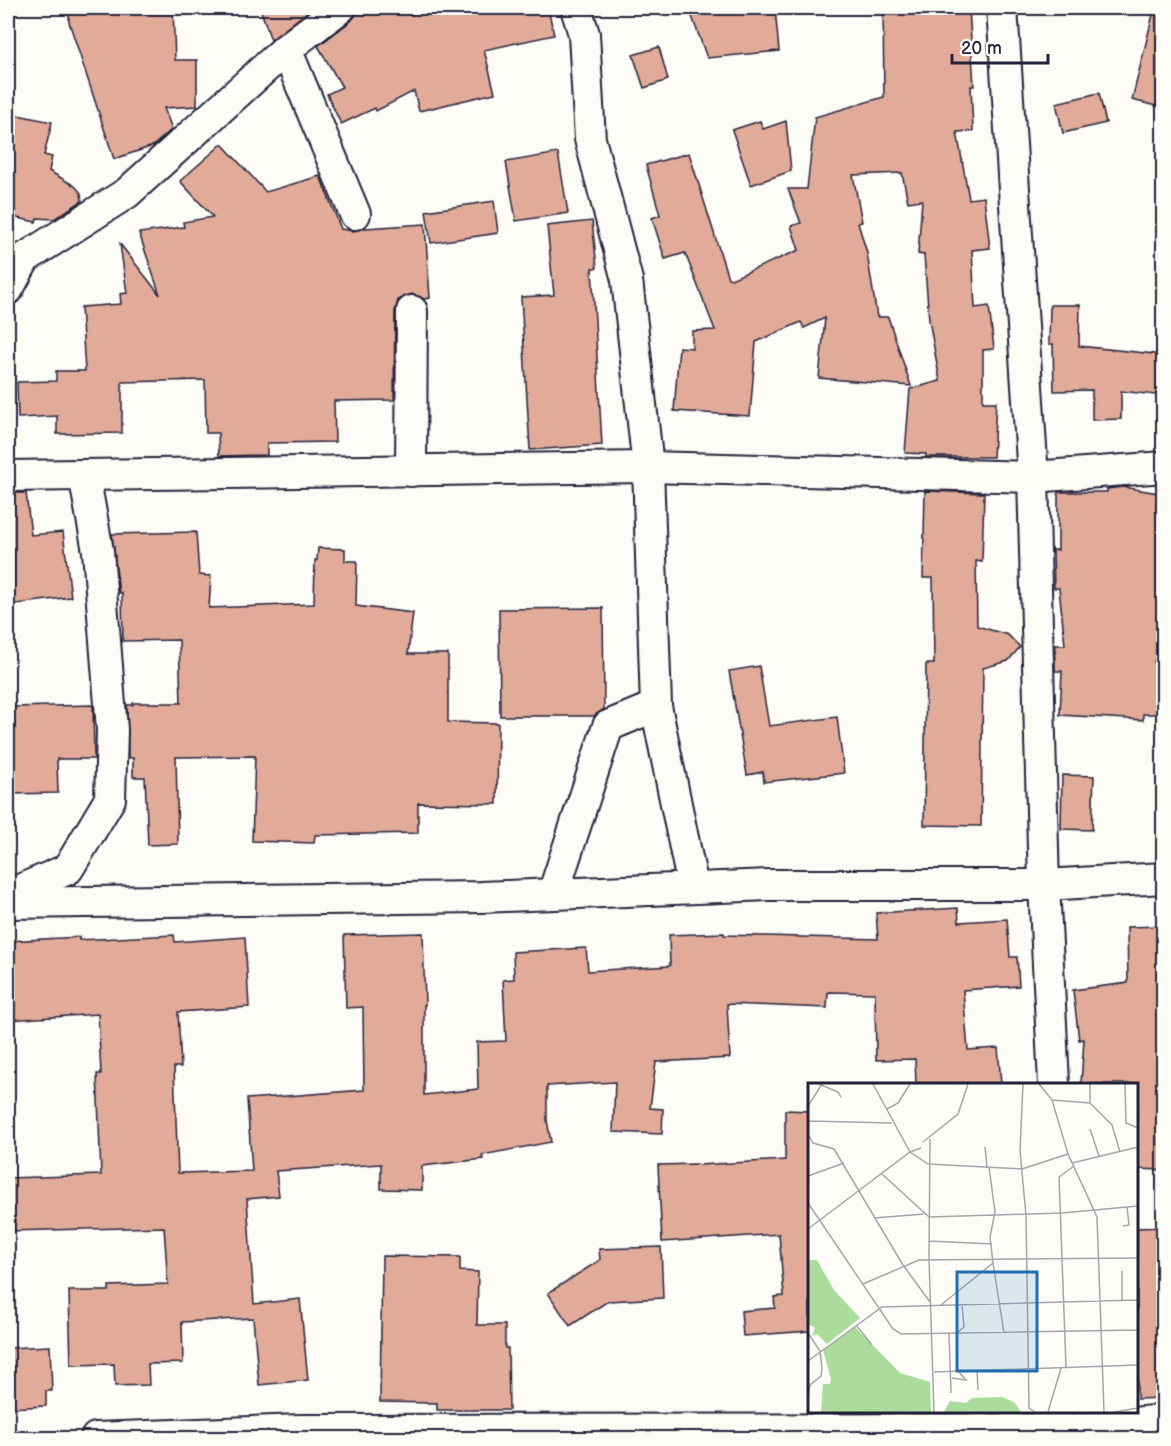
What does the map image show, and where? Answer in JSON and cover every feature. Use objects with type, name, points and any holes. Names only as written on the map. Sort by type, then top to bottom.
[{"type":"street","points":[[8,289],[25,258],[127,193],[286,49],[340,8]]},
{"type":"street","points":[[576,8],[584,34],[590,139],[627,280],[648,467],[656,706],[693,887]]},
{"type":"street","points":[[1002,8],[1033,477],[1044,885],[1054,1083]]},
{"type":"street","points":[[286,49],[355,214]]},
{"type":"street","points":[[411,471],[412,311]]},
{"type":"street","points":[[8,476],[648,467],[1033,477],[1164,466]]},
{"type":"street","points":[[8,895],[69,869],[110,799],[112,730],[100,575],[98,551],[84,475]]},
{"type":"street","points":[[553,894],[608,726],[656,706]]},
{"type":"street","points":[[8,903],[480,897],[693,887],[1044,885],[1164,878]]},
{"type":"street","points":[[96,1438],[1072,1426],[1164,1420]]},
{"type":"building","points":[[69,8],[173,8],[175,60],[197,60],[197,106],[164,108],[172,129],[153,146],[114,159],[69,22]]},
{"type":"building","points":[[260,8],[312,8],[271,40]]},
{"type":"building","points":[[357,8],[548,8],[554,35],[484,50],[495,93],[419,111],[414,91],[376,111],[375,108],[341,124],[327,94],[342,87],[318,46],[351,21],[356,15]]},
{"type":"building","points":[[689,8],[775,8],[779,51],[707,58]]},
{"type":"building","points":[[883,8],[969,8],[974,86],[971,86],[973,131],[957,132],[969,199],[984,197],[990,248],[972,250],[975,308],[989,306],[994,349],[983,350],[983,402],[996,402],[993,457],[926,457],[926,454],[905,453],[910,389],[940,381],[929,320],[924,255],[918,254],[922,200],[908,202],[902,173],[853,175],[862,222],[858,223],[867,253],[877,317],[888,317],[911,386],[819,378],[825,318],[804,328],[801,322],[756,342],[750,416],[674,411],[679,347],[692,348],[692,331],[715,330],[685,253],[665,259],[652,218],[660,215],[646,165],[689,153],[728,278],[731,279],[799,250],[791,226],[801,223],[788,189],[807,189],[815,117],[884,97]]},
{"type":"building","points":[[1154,10],[1164,11],[1164,108],[1132,100]]},
{"type":"building","points":[[659,47],[668,80],[644,88],[633,55]]},
{"type":"building","points":[[1099,93],[1106,123],[1063,133],[1056,103]]},
{"type":"building","points":[[8,113],[52,122],[44,155],[52,157],[49,171],[75,186],[81,193],[82,201],[54,219],[37,218],[36,222],[8,216]]},
{"type":"building","points":[[760,121],[763,129],[786,121],[791,171],[751,185],[732,130]]},
{"type":"building","points":[[222,144],[266,192],[320,176],[341,229],[353,231],[365,228],[425,224],[430,298],[424,299],[412,294],[398,300],[395,311],[394,400],[334,401],[335,442],[267,443],[267,455],[219,456],[218,433],[206,433],[205,380],[122,382],[122,433],[57,434],[57,416],[18,418],[17,382],[56,381],[56,371],[85,371],[81,307],[121,304],[120,294],[127,293],[120,244],[160,295],[139,233],[184,227],[183,222],[213,217],[180,181]]},
{"type":"building","points":[[558,153],[568,213],[516,221],[506,162]]},
{"type":"building","points":[[494,201],[498,233],[431,243],[426,211]]},
{"type":"building","points":[[592,221],[597,268],[592,268],[602,445],[530,450],[521,297],[554,295],[547,226]]},
{"type":"building","points":[[1050,305],[1080,305],[1079,346],[1164,355],[1164,396],[1121,391],[1121,419],[1092,420],[1092,390],[1054,391],[1053,344],[1049,344]]},
{"type":"building","points":[[1123,487],[1164,494],[1164,621],[1154,663],[1164,663],[1164,714],[1143,714],[1143,720],[1060,715],[1062,671],[1055,671],[1055,645],[1065,645],[1059,588],[1054,588],[1053,550],[1058,550],[1058,492],[1107,492],[1107,489]]},
{"type":"building","points":[[925,491],[984,493],[982,562],[976,561],[977,626],[1008,635],[1020,647],[1008,661],[983,668],[981,826],[924,825],[926,664],[934,664],[933,578],[923,578]]},
{"type":"building","points":[[8,493],[26,493],[31,535],[63,532],[71,597],[8,605]]},
{"type":"building","points":[[196,532],[199,575],[211,576],[209,608],[314,604],[315,560],[317,560],[318,548],[345,549],[345,561],[357,561],[356,606],[413,613],[408,654],[448,654],[448,722],[498,723],[497,804],[418,803],[418,833],[315,835],[314,843],[252,841],[255,756],[176,757],[178,844],[148,845],[145,777],[133,777],[133,758],[128,758],[127,705],[181,703],[179,640],[123,641],[122,593],[119,593],[112,534]]},
{"type":"building","points":[[603,608],[604,709],[594,716],[500,716],[499,609]]},
{"type":"building","points":[[759,666],[769,726],[837,717],[844,773],[764,782],[763,772],[747,775],[729,671]]},
{"type":"building","points":[[93,705],[94,759],[57,759],[58,793],[8,794],[8,755],[14,755],[13,707]]},
{"type":"building","points":[[1062,775],[1094,776],[1092,830],[1061,829]]},
{"type":"building","points":[[958,908],[959,922],[1007,919],[1010,957],[1017,957],[1019,986],[963,990],[968,1050],[998,1048],[1001,1083],[916,1083],[915,1059],[876,1060],[875,993],[828,992],[827,1008],[727,1004],[730,1058],[656,1062],[650,1108],[663,1109],[662,1134],[613,1132],[615,1082],[547,1086],[547,1120],[551,1142],[482,1155],[483,1159],[422,1166],[422,1190],[381,1189],[381,1164],[276,1171],[279,1196],[247,1199],[254,1304],[300,1299],[308,1380],[259,1385],[253,1318],[182,1322],[183,1363],[148,1364],[149,1385],[115,1386],[114,1364],[71,1365],[69,1291],[109,1291],[109,1286],[168,1284],[164,1227],[8,1231],[8,1178],[101,1175],[97,1074],[101,1074],[98,1014],[8,1020],[8,941],[174,935],[175,942],[245,937],[249,1007],[178,1012],[181,1067],[174,1067],[178,1173],[252,1171],[247,1099],[364,1090],[363,1007],[346,1008],[344,935],[423,933],[424,1095],[478,1089],[477,1042],[506,1041],[503,980],[514,979],[513,952],[586,948],[588,971],[670,966],[669,935],[724,933],[724,935],[878,939],[876,913]]},
{"type":"building","points":[[1164,926],[1164,1170],[1138,1169],[1138,1083],[1081,1083],[1084,1039],[1079,1040],[1073,990],[1128,983],[1127,927]]},
{"type":"building","points":[[785,1110],[808,1111],[808,1331],[743,1336],[741,1311],[775,1308],[774,1297],[784,1296],[779,1234],[662,1242],[658,1165],[785,1160]]},
{"type":"building","points":[[1164,1227],[1164,1398],[1138,1399],[1138,1228]]},
{"type":"building","points":[[661,1247],[663,1298],[608,1301],[570,1326],[548,1293],[600,1260],[599,1249]]},
{"type":"building","points":[[382,1256],[460,1257],[460,1271],[478,1272],[477,1325],[505,1325],[505,1348],[508,1348],[509,1410],[437,1410],[437,1403],[380,1402]]},
{"type":"building","points":[[50,1346],[52,1391],[46,1391],[46,1406],[8,1408],[8,1348]]}]
